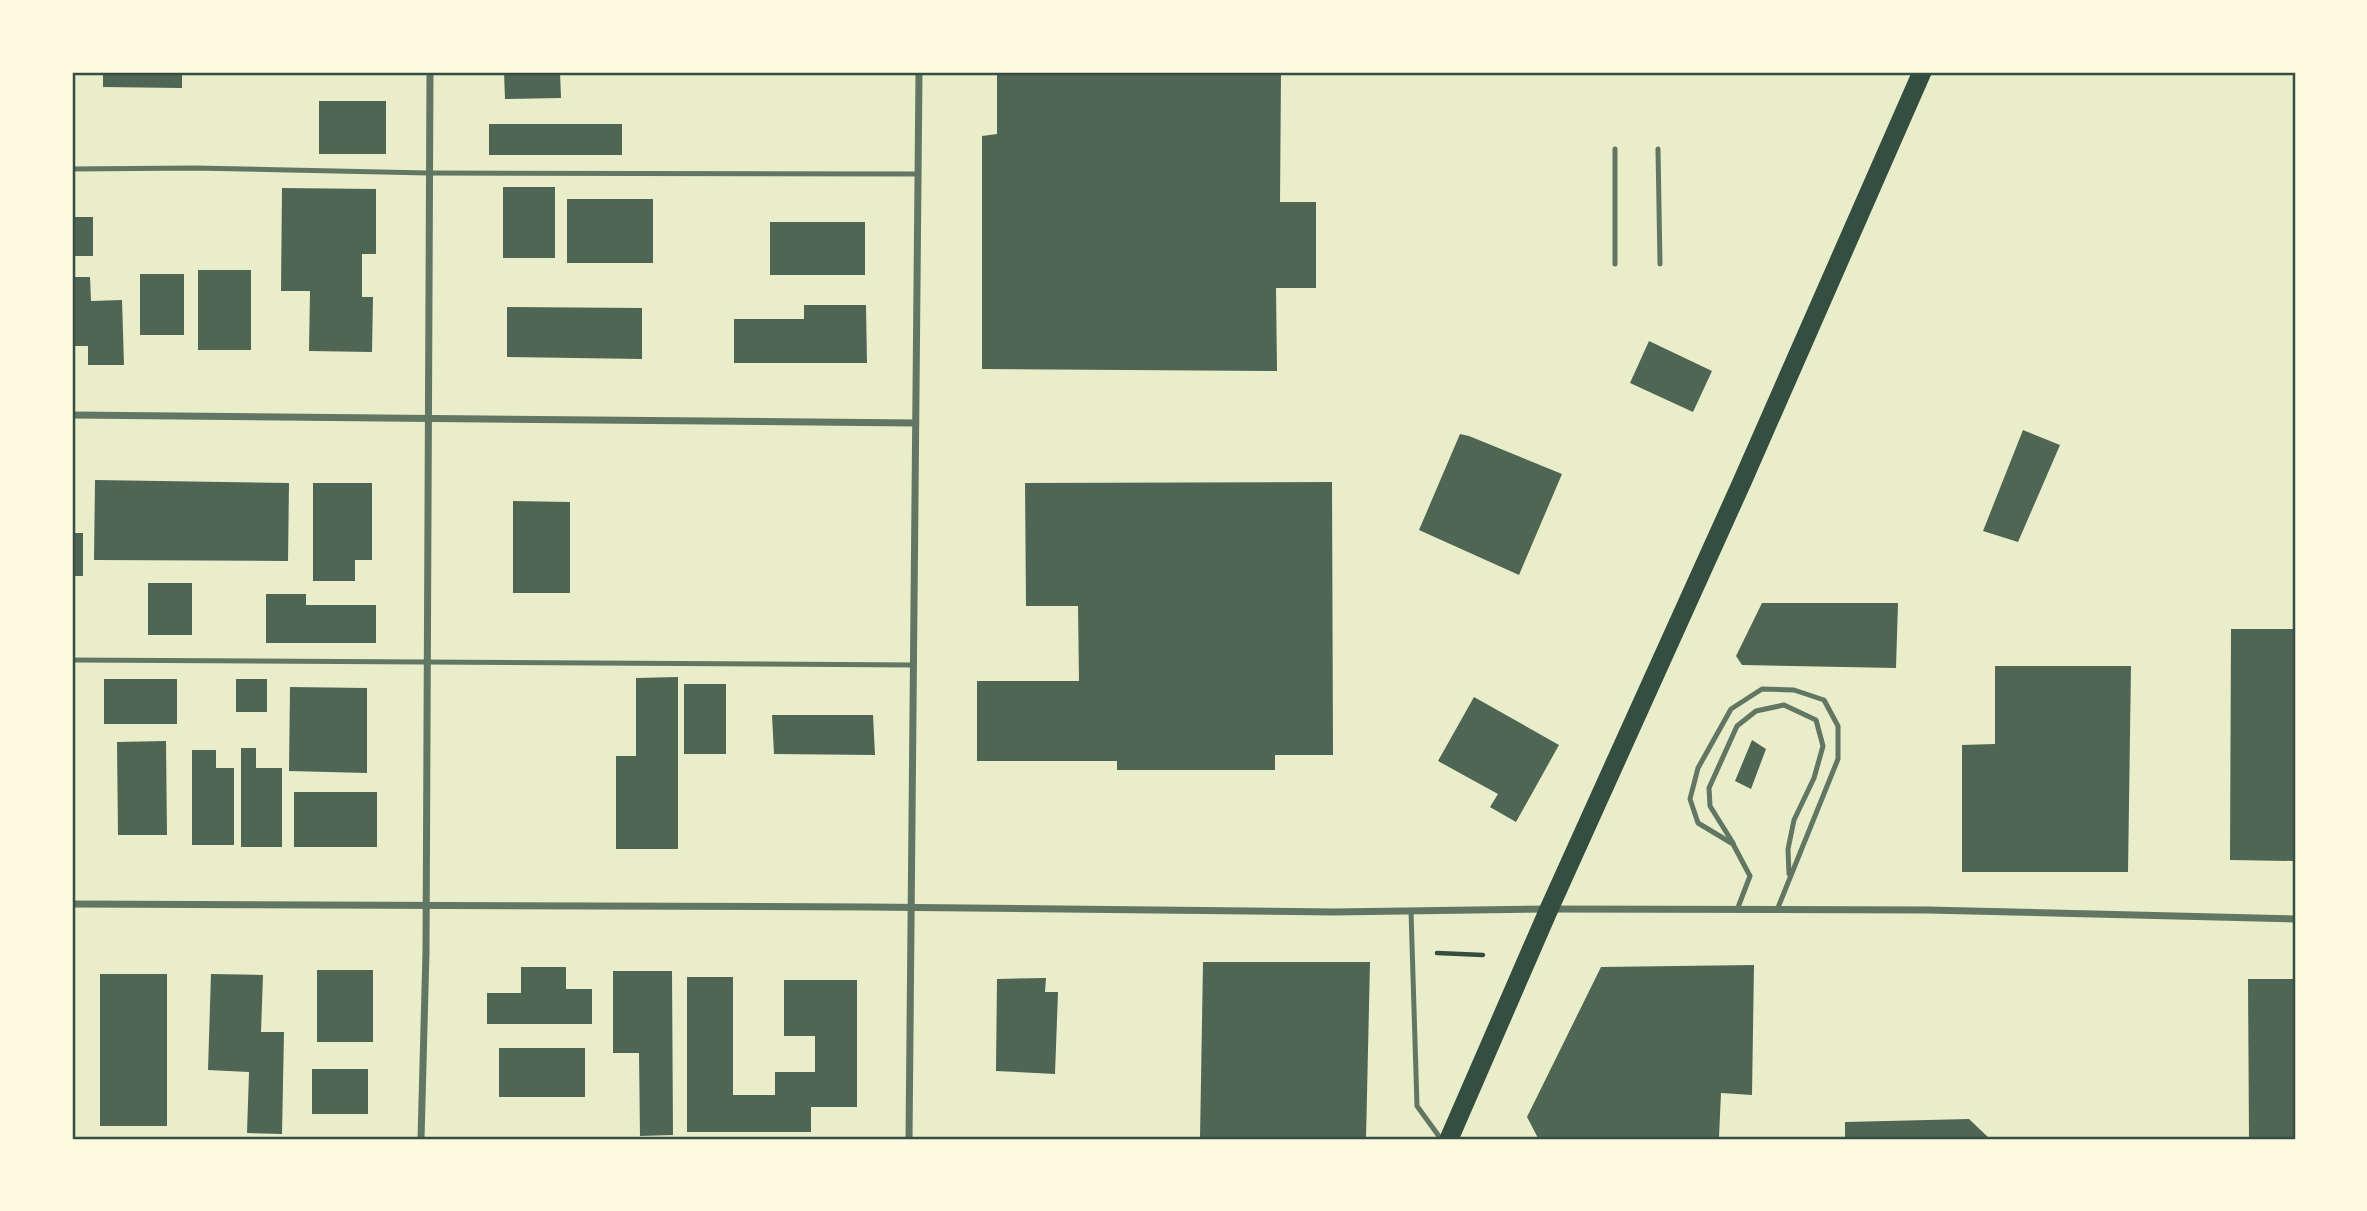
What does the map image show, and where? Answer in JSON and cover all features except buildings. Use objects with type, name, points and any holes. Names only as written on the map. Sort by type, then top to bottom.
[{"type":"highway","points":[[1449,1139],[1922,72]]},
{"type":"street","points":[[421,1139],[426,906],[430,72]]},
{"type":"street","points":[[909,1139],[919,72]]},
{"type":"street","points":[[72,415],[915,423]]},
{"type":"street","points":[[72,904],[1928,911],[2295,919]]},
{"type":"lane","points":[[1615,149],[1615,264]]},
{"type":"lane","points":[[1658,149],[1660,264]]},
{"type":"lane","points":[[72,169],[917,174]]},
{"type":"lane","points":[[72,660],[914,665]]},
{"type":"lane","points":[[1733,844],[1698,823],[1690,799],[1698,768],[1731,709],[1762,689],[1794,690],[1824,701],[1838,726],[1838,759],[1777,910]]},
{"type":"lane","points":[[1737,910],[1750,876],[1710,806],[1709,788],[1737,726],[1756,711],[1784,705],[1816,720],[1823,746],[1814,778],[1794,820],[1788,849],[1790,877]]},
{"type":"lane","points":[[1411,911],[1416,1105],[1441,1139]]},
{"type":"path","points":[[1437,953],[1483,955]]}]
